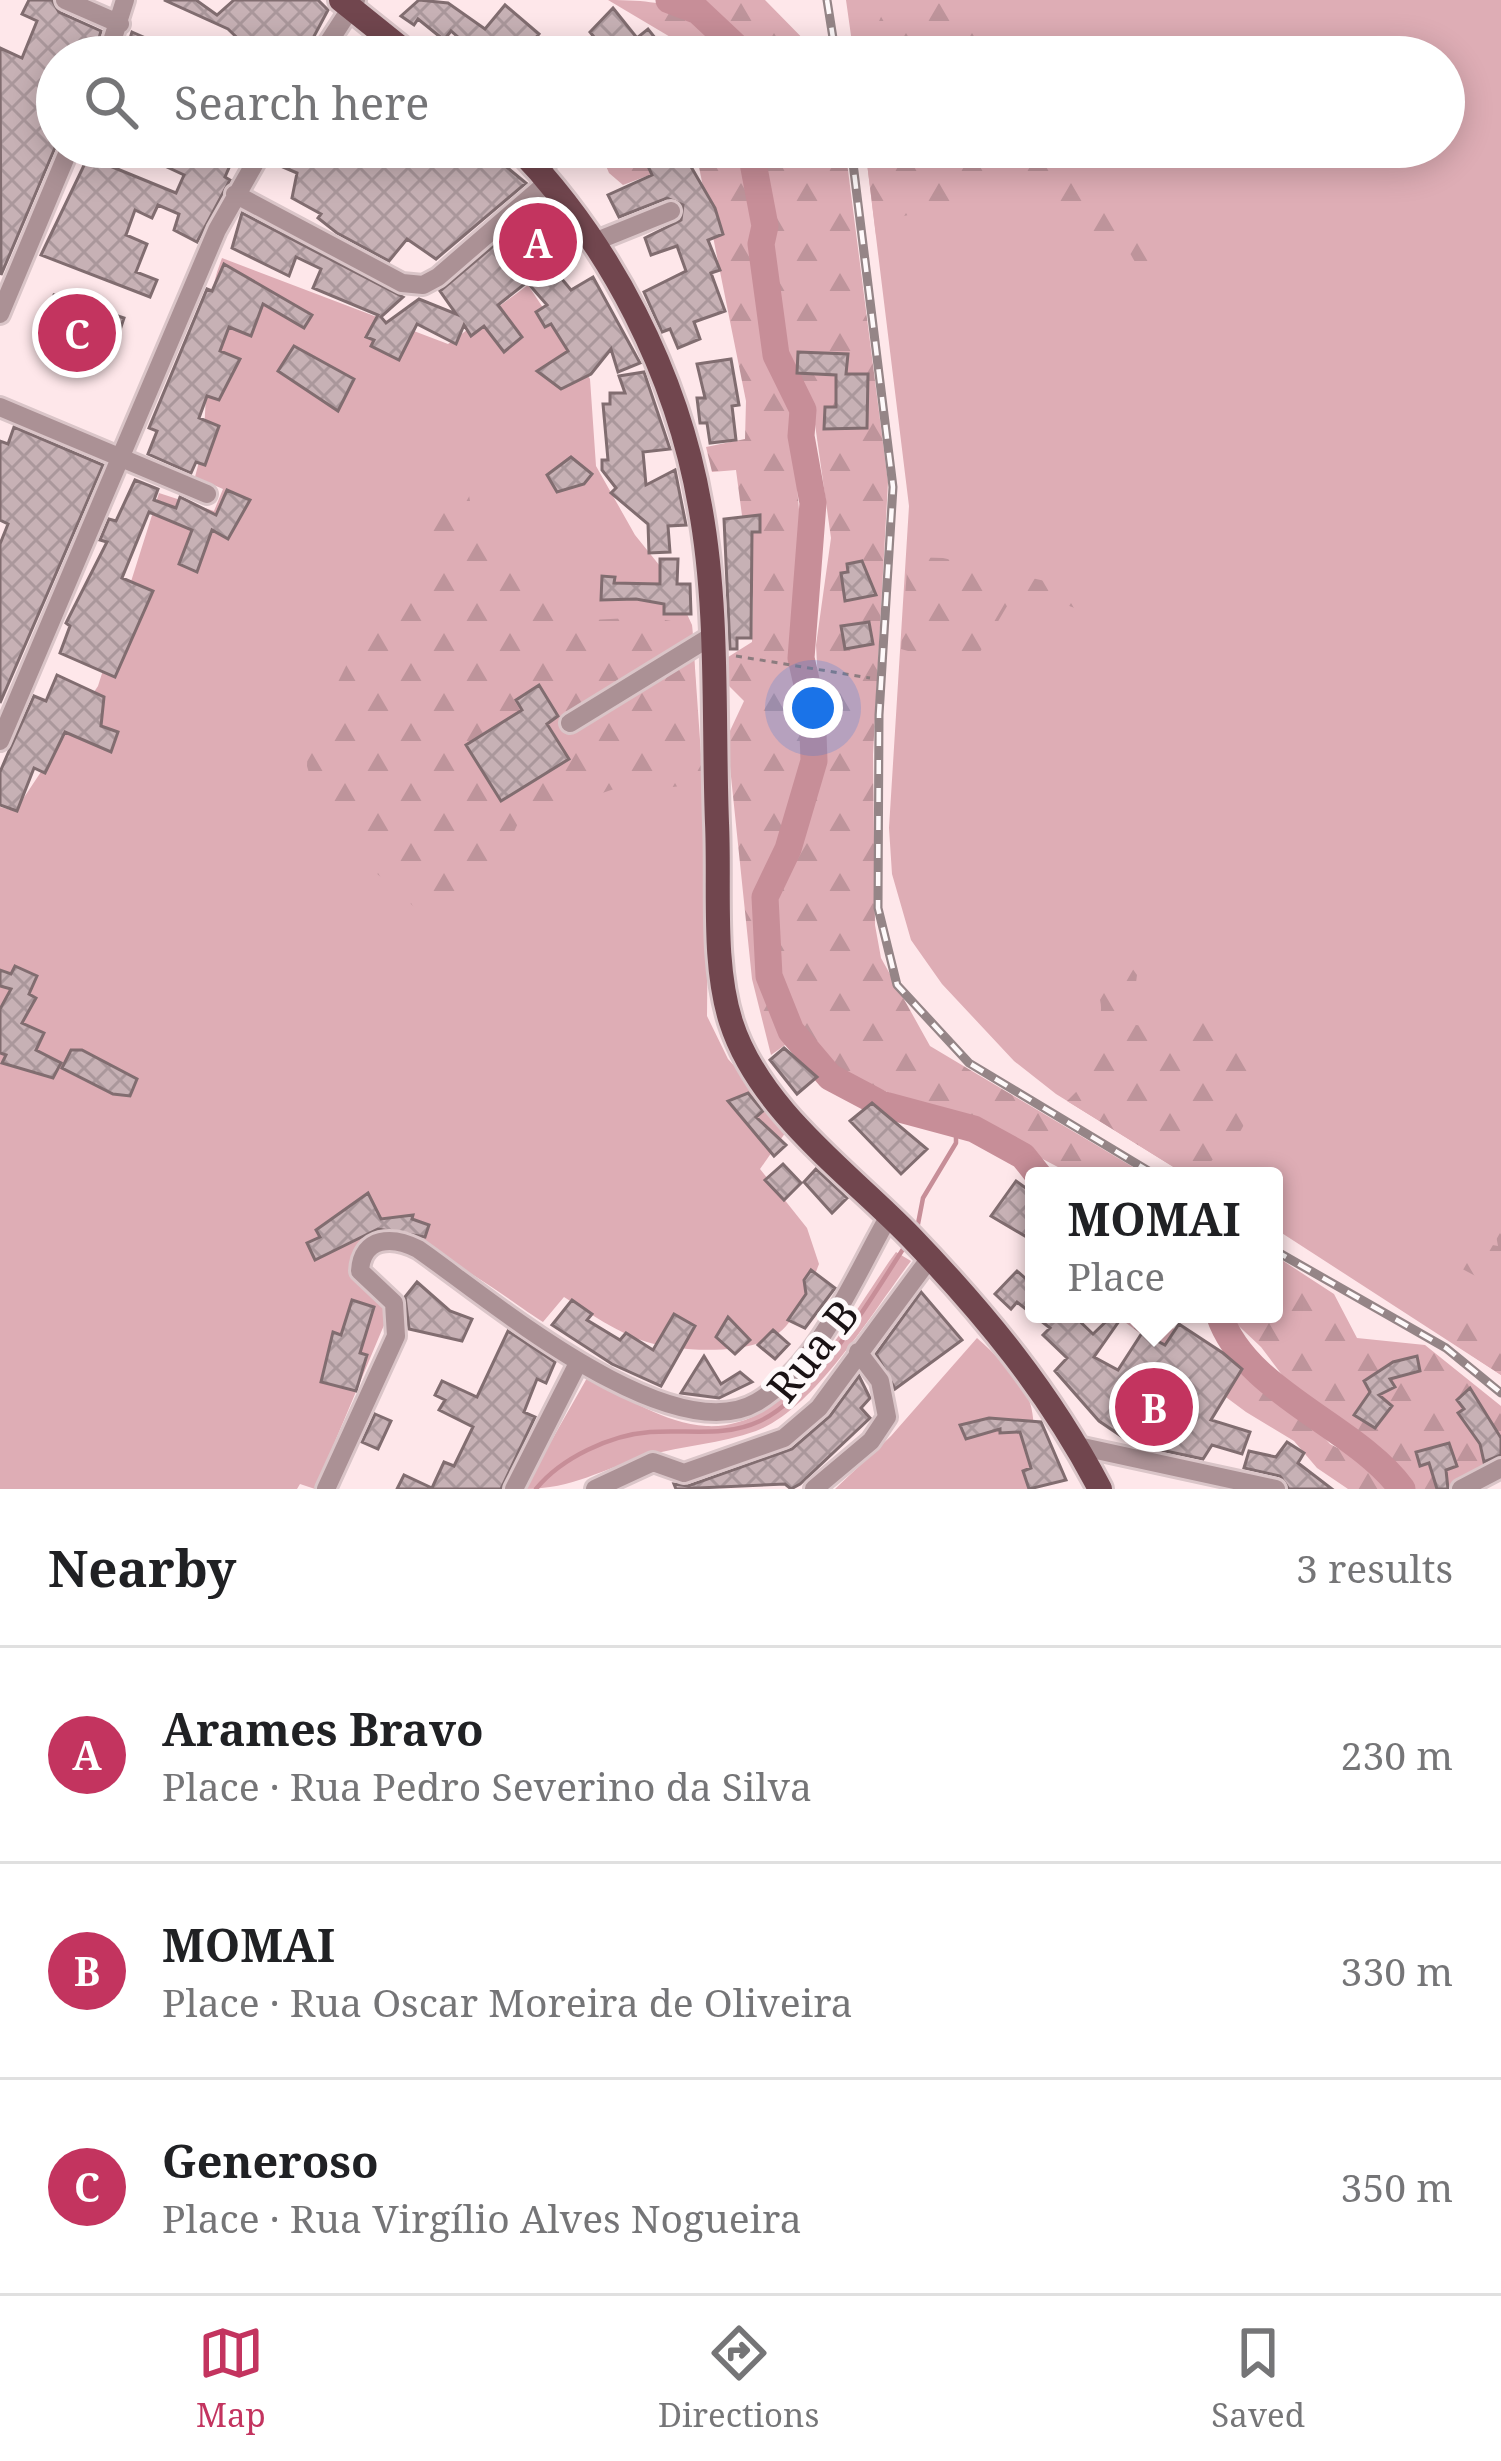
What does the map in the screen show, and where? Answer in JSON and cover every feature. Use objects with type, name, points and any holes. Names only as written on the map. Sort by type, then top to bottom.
[{"type":"main road","points":[[349,3],[388,36]]},
{"type":"main road","points":[[538,168],[594,242],[665,381],[692,464],[701,510],[724,974],[732,1024],[755,1073],[782,1107],[927,1254],[1031,1372],[1100,1489]]},
{"type":"street","points":[[65,0],[120,25]]},
{"type":"street","points":[[116,36],[125,0]]},
{"type":"street","points":[[331,36],[349,3]]},
{"type":"street","points":[[0,314],[61,168]]},
{"type":"street","points":[[0,741],[235,194],[251,168]]},
{"type":"street","points":[[235,194],[402,283],[418,285],[438,277],[548,168]]},
{"type":"street","points":[[594,242],[671,211]]},
{"type":"street","points":[[0,407],[207,494]]},
{"type":"street","points":[[571,723],[710,638]]},
{"type":"street","points":[[328,1488],[396,1336],[394,1303],[360,1271],[363,1253],[375,1243],[396,1240],[418,1249],[578,1363],[671,1405],[724,1410],[756,1402],[790,1372],[826,1327],[890,1217]]},
{"type":"street","name":"Rua B","points":[[595,1489],[653,1462],[690,1481],[784,1438],[819,1408],[927,1254]]},
{"type":"street","points":[[814,1489],[871,1441],[887,1418],[880,1381],[858,1352]]},
{"type":"street","points":[[514,1489],[578,1363]]},
{"type":"street","points":[[1078,1446],[1276,1489]]},
{"type":"street","points":[[1461,1489],[1501,1468]]},
{"type":"path","points":[[758,657],[870,678]]},
{"type":"green space","points":[[608,0],[670,7],[712,36],[669,36]]},
{"type":"green space","points":[[692,0],[765,0],[800,36],[742,36],[723,32]]},
{"type":"green space","points":[[846,0],[1501,0],[1501,1375],[1283,1234],[1283,1167],[1174,1167],[1056,1094],[1014,1061],[942,984],[911,940],[892,874],[889,828],[909,506],[868,168],[1465,168],[1465,36],[851,36]]},
{"type":"green space","points":[[889,0],[966,9],[1008,36],[872,36]]},
{"type":"green space","points":[[607,168],[668,168],[623,185]]},
{"type":"green space","points":[[699,168],[744,168],[775,364],[796,407],[793,440],[800,521],[791,656],[808,739],[795,795],[757,904],[757,950],[768,1001],[816,1074],[785,1045],[771,1055],[752,979],[729,733],[744,701],[725,682],[725,659],[752,642],[753,599],[736,470],[712,472],[706,447],[745,439],[746,401]]},
{"type":"green space","points":[[762,168],[848,168],[888,482],[873,754],[875,925],[881,958],[930,1046],[1133,1167],[1058,1167],[1001,1137],[850,1077],[820,1058],[797,1019],[781,975],[771,915],[823,774],[816,645],[831,538],[813,410],[785,365],[782,318],[766,253],[771,219],[763,205]]},
{"type":"green space","points":[[868,168],[1072,168],[1093,201],[1135,205],[1151,219],[1159,241],[1162,275],[1156,280],[1141,274],[1116,237],[1060,222],[1022,175],[1003,180],[990,193],[965,189],[954,204],[904,216],[876,235]]},
{"type":"green space","points":[[222,258],[448,344],[528,285],[590,379],[596,466],[635,535],[672,581],[692,625],[708,898],[707,1016],[728,1059],[790,1126],[760,1169],[807,1228],[819,1264],[796,1312],[776,1335],[731,1349],[694,1349],[636,1338],[564,1297],[543,1322],[451,1262],[399,1240],[375,1239],[356,1246],[350,1268],[359,1284],[385,1305],[387,1318],[315,1489],[300,1484],[297,1489],[0,1489],[0,807],[15,811],[98,686],[159,493],[214,511],[223,489],[195,477],[205,423],[209,312]]},
{"type":"green space","points":[[467,484],[470,501],[462,537],[471,541],[485,535],[511,553],[530,556],[536,582],[573,614],[590,620],[650,617],[692,625],[703,783],[665,788],[626,785],[519,821],[493,878],[450,908],[421,913],[355,854],[344,822],[316,798],[307,766],[308,742],[346,666],[425,568],[432,524]]},
{"type":"green space","points":[[908,557],[943,558],[1054,583],[1091,604],[1094,615],[1050,599],[1010,601],[980,652],[936,659],[901,649]]},
{"type":"green space","points":[[1127,961],[1137,975],[1132,1013],[1136,1025],[1163,1028],[1209,1018],[1252,1053],[1245,1122],[1208,1167],[1173,1167],[1067,1101],[1080,1088],[1077,1049],[1100,1016],[1097,992],[1083,993],[1089,971]]},
{"type":"green space","points":[[1501,1208],[1501,1277],[1483,1280],[1453,1264],[1451,1251],[1465,1240],[1498,1246],[1493,1219]]},
{"type":"green space","points":[[896,1252],[911,1261],[821,1381],[778,1419],[743,1435],[647,1456],[573,1482],[524,1489],[587,1378],[691,1424],[737,1422],[766,1409],[817,1363]]},
{"type":"green space","points":[[1283,1261],[1334,1294],[1357,1338],[1425,1345],[1501,1406],[1501,1461],[1453,1489],[1413,1489],[1374,1445],[1298,1396],[1261,1347],[1236,1323],[1283,1323]]},
{"type":"green space","points":[[1467,1310],[1501,1317],[1501,1375],[1447,1339],[1441,1316]]},
{"type":"green space","points":[[1126,1323],[1170,1323],[1244,1372],[1284,1409],[1309,1421],[1330,1444],[1364,1462],[1390,1489],[1348,1489],[1317,1468],[1294,1441],[1246,1412]]},
{"type":"green space","points":[[977,1338],[1014,1375],[1030,1404],[1031,1489],[835,1489],[891,1436]]},
{"type":"building","points":[[29,0],[52,0],[59,12],[101,31],[100,36],[36,36],[36,168],[46,168],[1,275],[0,48],[22,58],[37,21],[22,14]]},
{"type":"building","points":[[164,0],[196,0],[217,15],[234,0],[318,0],[328,10],[314,36],[235,36]]},
{"type":"building","points":[[419,0],[448,3],[485,29],[505,5],[539,34],[457,36],[451,31],[439,36],[418,19],[414,25],[401,16]]},
{"type":"building","points":[[613,8],[635,36],[593,36],[590,32]]},
{"type":"building","points":[[83,168],[115,168],[176,193],[184,175],[169,168],[229,168],[225,177],[230,180],[197,242],[174,230],[179,214],[158,205],[152,218],[135,210],[126,235],[147,244],[136,272],[157,280],[150,297],[41,255]]},
{"type":"building","points":[[285,168],[508,168],[526,183],[436,259],[407,239],[389,261],[337,233],[318,218],[321,214],[292,198],[297,173]]},
{"type":"building","points":[[649,168],[692,168],[715,208],[723,234],[708,240],[720,270],[711,273],[725,311],[694,322],[700,339],[678,348],[670,329],[662,332],[644,292],[686,271],[677,246],[651,255],[645,238],[681,220],[683,205],[667,198],[619,217],[608,195],[652,175]]},
{"type":"building","points":[[543,204],[575,246],[551,266],[571,290],[593,277],[640,363],[618,372],[611,349],[591,374],[561,389],[537,371],[568,351],[551,324],[545,327],[536,312],[547,305],[527,282],[498,305],[522,337],[504,352],[484,326],[471,336],[464,325],[456,344],[417,324],[399,360],[371,346],[374,340],[366,337],[378,315],[313,288],[321,269],[296,257],[289,276],[232,248],[242,213],[403,297],[381,317],[386,323],[419,299],[456,314],[440,291]]},
{"type":"building","points":[[224,264],[312,315],[304,328],[263,304],[251,336],[229,327],[220,351],[240,359],[219,400],[207,396],[199,418],[219,426],[205,465],[196,462],[191,473],[148,454],[157,431],[149,428],[207,289],[212,291]]},
{"type":"building","points":[[54,295],[124,318],[119,333],[95,325],[76,374],[62,369],[64,359],[52,353],[68,316],[49,309]]},
{"type":"building","points":[[294,346],[354,379],[338,411],[278,371]]},
{"type":"building","points":[[798,352],[848,354],[846,374],[868,374],[867,428],[824,429],[825,407],[836,407],[836,375],[797,373]]},
{"type":"building","points":[[731,359],[739,405],[732,406],[736,440],[710,443],[707,423],[700,423],[697,398],[705,398],[697,364]]},
{"type":"building","points":[[644,372],[670,449],[643,452],[646,485],[675,470],[686,525],[668,526],[670,552],[649,553],[648,524],[611,493],[616,488],[602,470],[602,460],[608,460],[603,404],[610,404],[610,393],[625,393],[619,376]]},
{"type":"building","points":[[14,427],[103,465],[0,703],[0,544],[8,524],[0,520],[0,441],[8,444]]},
{"type":"building","points":[[571,457],[592,474],[584,484],[557,492],[547,475]]},
{"type":"building","points":[[135,480],[158,489],[154,500],[176,508],[180,497],[216,515],[227,490],[250,500],[228,539],[212,530],[197,572],[179,564],[192,530],[149,512],[122,578],[153,591],[115,677],[60,653],[70,626],[66,623],[107,542],[100,540],[109,519],[116,521]]},
{"type":"building","points":[[760,515],[760,532],[752,532],[751,638],[737,638],[737,649],[730,649],[724,519]]},
{"type":"building","points":[[660,559],[678,559],[677,584],[690,584],[691,614],[664,614],[664,604],[636,599],[601,600],[602,576],[615,577],[614,583],[660,584]]},
{"type":"building","points":[[862,561],[876,595],[845,601],[841,573],[848,572],[847,564]]},
{"type":"building","points":[[869,622],[873,644],[845,649],[841,626]]},
{"type":"building","points":[[57,675],[104,697],[101,726],[118,732],[111,752],[65,732],[45,773],[34,768],[17,811],[0,805],[0,772],[9,751],[34,696],[46,701]]},
{"type":"building","points":[[539,685],[558,716],[547,724],[569,759],[501,801],[466,745],[522,710],[516,700]]},
{"type":"building","points":[[15,966],[37,976],[29,994],[36,998],[22,1023],[44,1033],[36,1050],[61,1063],[53,1078],[2,1063],[6,1055],[0,1053],[0,1009],[11,989],[0,986],[0,970],[11,974]]},
{"type":"building","points":[[784,1048],[817,1077],[797,1094],[770,1060]]},
{"type":"building","points":[[71,1050],[82,1050],[137,1079],[130,1096],[113,1094],[62,1068]]},
{"type":"building","points":[[748,1093],[763,1111],[756,1117],[786,1145],[774,1156],[728,1101]]},
{"type":"building","points":[[872,1103],[927,1149],[901,1174],[850,1121]]},
{"type":"building","points":[[783,1164],[801,1183],[784,1200],[765,1180]]},
{"type":"building","points":[[816,1169],[847,1198],[832,1213],[804,1182]]},
{"type":"building","points":[[1016,1181],[1025,1188],[1025,1236],[991,1216]]},
{"type":"building","points":[[368,1193],[381,1219],[413,1215],[412,1219],[429,1225],[425,1237],[378,1229],[315,1260],[307,1243],[320,1237],[316,1230]]},
{"type":"building","points":[[811,1270],[835,1288],[805,1328],[788,1320],[806,1294],[804,1280]]},
{"type":"building","points":[[1017,1271],[1025,1278],[1025,1308],[1017,1302],[1011,1309],[995,1294]]},
{"type":"building","points":[[417,1282],[450,1311],[472,1319],[462,1341],[409,1329],[405,1297]]},
{"type":"building","points":[[921,1292],[962,1340],[895,1389],[876,1354]]},
{"type":"building","points":[[352,1300],[374,1307],[360,1353],[367,1355],[356,1391],[321,1382],[333,1332],[341,1335]]},
{"type":"building","points":[[572,1300],[592,1314],[587,1320],[620,1340],[626,1333],[653,1350],[674,1314],[695,1326],[661,1386],[612,1364],[552,1325]]},
{"type":"building","points":[[728,1317],[750,1340],[735,1354],[716,1337]]},
{"type":"building","points":[[1044,1323],[1081,1323],[1093,1334],[1105,1323],[1118,1323],[1094,1357],[1118,1370],[1142,1333],[1165,1345],[1179,1324],[1242,1369],[1211,1420],[1250,1432],[1242,1454],[1212,1445],[1203,1459],[1133,1444],[1099,1421],[1055,1371],[1067,1358],[1043,1335],[1050,1328]]},
{"type":"building","points":[[773,1330],[789,1344],[775,1359],[758,1345]]},
{"type":"building","points":[[508,1331],[555,1362],[546,1383],[537,1379],[524,1412],[535,1417],[501,1489],[397,1489],[404,1475],[432,1488],[444,1462],[454,1466],[473,1427],[439,1410],[445,1400],[435,1395],[442,1381],[477,1397]]},
{"type":"building","points":[[704,1356],[721,1384],[740,1372],[752,1382],[719,1398],[681,1393]]},
{"type":"building","points":[[1417,1356],[1420,1371],[1390,1379],[1395,1387],[1379,1395],[1392,1406],[1375,1428],[1354,1415],[1370,1392],[1364,1381],[1393,1362]]},
{"type":"building","points":[[859,1376],[870,1398],[861,1408],[870,1418],[800,1484],[791,1489],[785,1484],[676,1489],[674,1484],[688,1486],[792,1449],[830,1416]]},
{"type":"building","points":[[1470,1388],[1501,1438],[1501,1455],[1484,1462],[1480,1444],[1458,1413],[1464,1409],[1457,1400]]},
{"type":"building","points":[[375,1414],[391,1421],[378,1449],[362,1442]]},
{"type":"building","points":[[989,1418],[1041,1422],[1066,1480],[1029,1489],[1023,1471],[1031,1468],[1020,1432],[1000,1433],[1000,1429],[966,1439],[960,1425]]},
{"type":"building","points":[[1287,1442],[1304,1453],[1298,1463],[1332,1489],[1289,1489],[1280,1476],[1244,1468],[1249,1451],[1276,1457]]},
{"type":"building","points":[[1449,1443],[1457,1466],[1446,1470],[1448,1489],[1437,1489],[1429,1463],[1420,1466],[1416,1452]]},
{"type":"waterway","points":[[669,0],[698,11],[725,36]]},
{"type":"waterway","points":[[754,168],[765,226],[761,244],[776,355],[803,410],[801,436],[813,503],[801,658],[812,706],[814,761],[788,849],[765,897],[769,976],[791,1031],[830,1077],[881,1104],[974,1129],[1023,1156],[1032,1167]]},
{"type":"waterway","points":[[917,1229],[923,1198],[956,1143],[956,1124]]},
{"type":"waterway","points":[[536,1489],[573,1458],[619,1438],[733,1429],[781,1408],[842,1341],[907,1243]]},
{"type":"waterway","points":[[1223,1323],[1252,1366],[1382,1466],[1402,1489]]},
{"type":"railway","points":[[827,0],[833,36]]},
{"type":"railway","points":[[854,168],[893,487],[879,715],[878,908],[897,985],[969,1063],[1142,1167]]},
{"type":"railway","points":[[1283,1255],[1446,1348],[1501,1393]]},
{"type":"place","name":"Arames Bravo","points":[[538,242]]},
{"type":"place","name":"Generoso","points":[[77,333]]},
{"type":"place","name":"MOMAI","points":[[1154,1407]]}]
